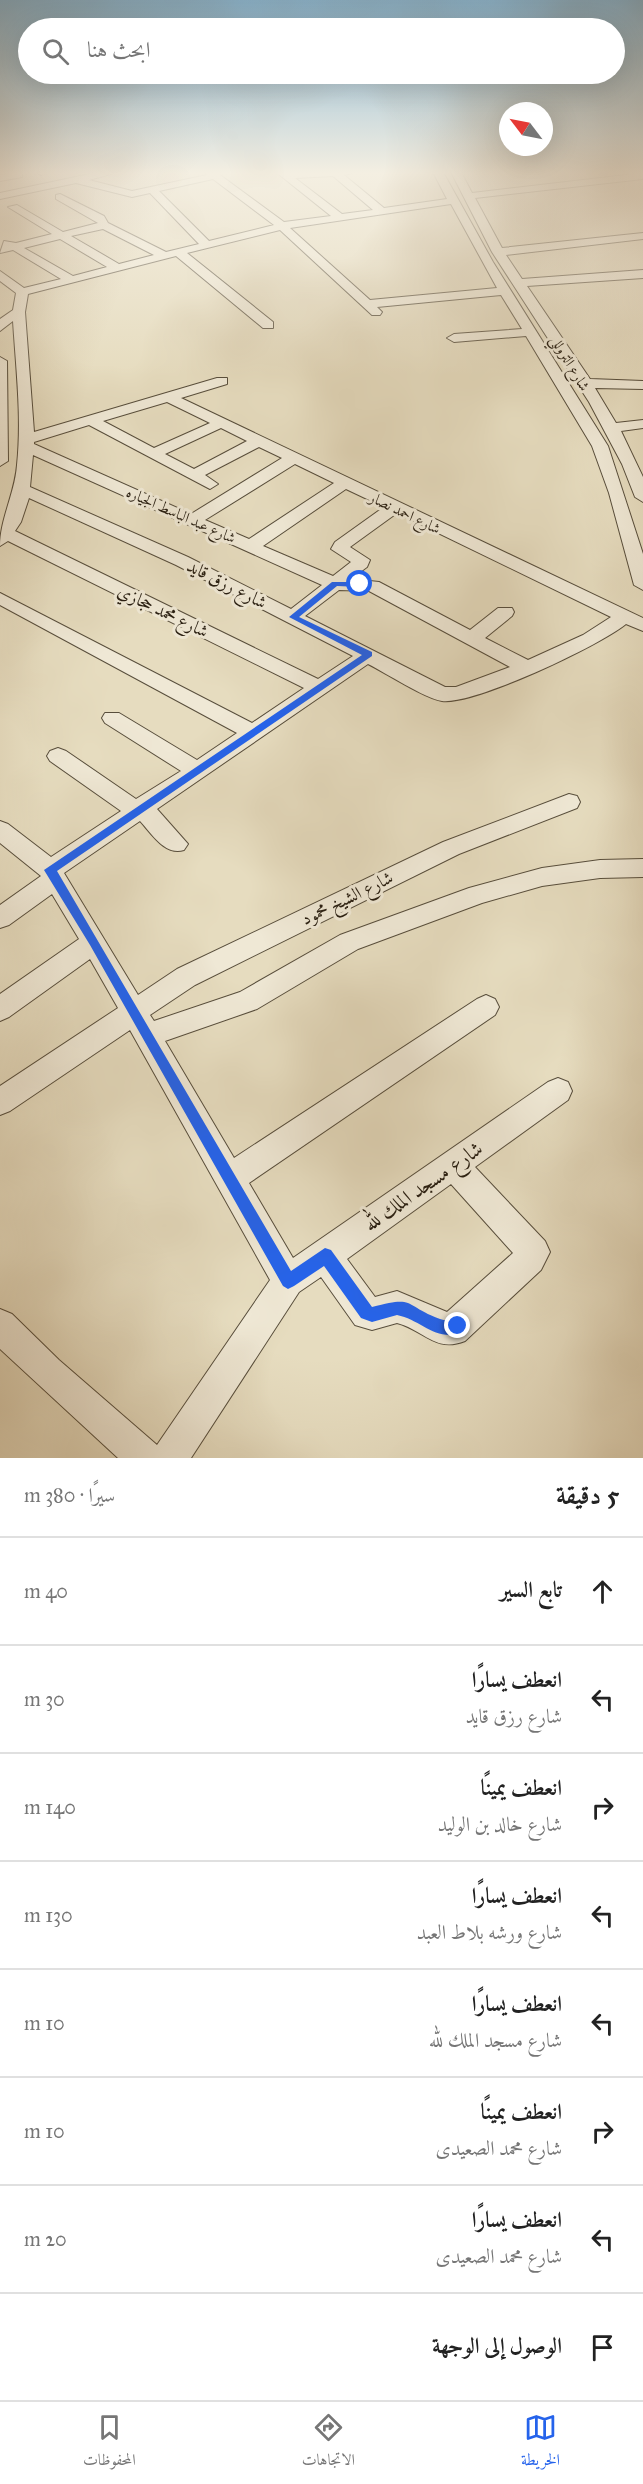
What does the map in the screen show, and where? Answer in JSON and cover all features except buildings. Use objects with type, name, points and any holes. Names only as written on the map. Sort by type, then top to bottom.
[{"type":"street","points":[[4,240],[70,279]]},
{"type":"street","points":[[0,250],[41,240]]},
{"type":"street","points":[[66,240],[116,267]]},
{"type":"street","points":[[134,240],[163,255]]},
{"type":"street","points":[[202,240],[206,244]]},
{"type":"street","points":[[4,538],[18,509],[27,443],[6,320],[22,292],[223,240]]},
{"type":"street","points":[[297,240],[371,308],[506,291]]},
{"type":"street","name":"شارع التروللي","points":[[476,240],[600,446],[617,493],[643,585]]},
{"type":"street","name":"شارع التروللي","points":[[492,240],[638,468],[643,497]]},
{"type":"street","points":[[495,246],[515,240]]},
{"type":"street","points":[[495,246],[583,240]]},
{"type":"street","points":[[177,252],[268,325]]},
{"type":"street","points":[[519,283],[643,274]]},
{"type":"street","points":[[3,281],[22,292]]},
{"type":"street","points":[[454,338],[532,332]]},
{"type":"street","points":[[0,361],[0,461]]},
{"type":"street","points":[[27,443],[92,420],[222,381]]},
{"type":"street","points":[[583,383],[643,385]]},
{"type":"street","name":"شارع احمد نصار","points":[[168,397],[394,508],[643,625]]},
{"type":"street","points":[[92,420],[210,484]]},
{"type":"street","points":[[154,453],[221,423]]},
{"type":"street","points":[[612,428],[643,424]]},
{"type":"street","points":[[194,475],[258,441]]},
{"type":"street","name":"شارع عبد الباسط الجياره","points":[[27,443],[335,584]]},
{"type":"street","points":[[194,520],[293,458]]},
{"type":"street","points":[[251,546],[344,483]]},
{"type":"street","name":"شارع رزق قايد","points":[[22,489],[182,561],[368,654],[435,691],[450,695],[525,667],[602,634],[624,616]]},
{"type":"street","points":[[293,617],[362,562],[342,552],[341,546],[394,508]]},
{"type":"street","name":"شارع محمد حجازي","points":[[4,538],[320,688]]},
{"type":"street","points":[[335,584],[373,586],[525,667]]},
{"type":"street","points":[[0,598],[253,733]]},
{"type":"street","points":[[471,639],[505,612]]},
{"type":"street","points":[[0,918],[52,874],[138,808],[368,654]]},
{"type":"street","points":[[112,718],[196,770]]},
{"type":"street","points":[[58,756],[138,808],[176,844]]},
{"type":"street","name":"شارع الشيخ محمود","points":[[141,1024],[186,977],[451,848],[569,802]]},
{"type":"street","points":[[0,830],[52,874],[94,942],[288,1281],[170,1458]]},
{"type":"street","points":[[0,1102],[141,1024],[248,1001],[349,942],[478,895],[542,878],[600,869],[643,868]]},
{"type":"street","points":[[0,1009],[94,942]]},
{"type":"street","points":[[230,1178],[486,1007]]},
{"type":"street","name":"شارع مسجد الملك لله","points":[[288,1281],[558,1091]]},
{"type":"street","points":[[325,1256],[367,1313],[372,1314],[397,1307],[406,1309],[441,1328],[458,1326],[530,1259],[534,1252],[453,1165]]},
{"type":"street","points":[[0,1326],[47,1372],[145,1458]]},
{"type":"route","points":[[360,584],[347,586],[335,584],[293,617],[368,654],[50,870],[94,942],[288,1281],[325,1256],[367,1313],[372,1314],[397,1307],[406,1309],[441,1328],[453,1329],[458,1326]]}]
